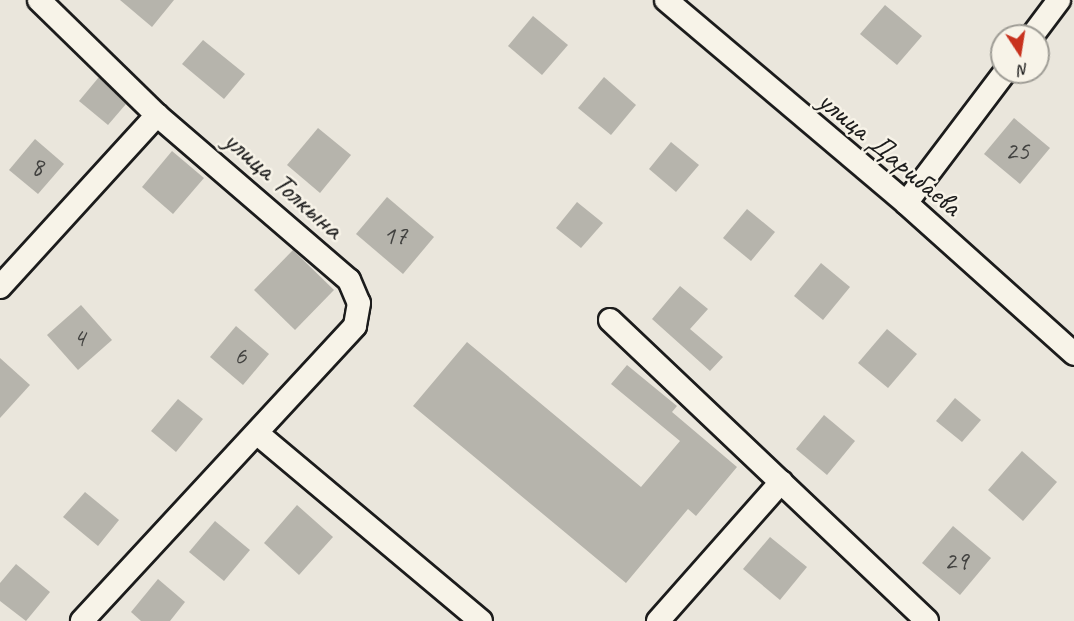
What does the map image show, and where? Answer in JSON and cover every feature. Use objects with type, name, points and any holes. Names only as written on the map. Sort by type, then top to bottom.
[{"type":"street","name":"улица Толкына","points":[[39,0],[157,114],[349,280],[359,303],[355,326],[258,434],[82,621]]},
{"type":"street","name":"улица Дарибаева","points":[[666,0],[906,203],[1074,354]]},
{"type":"street","points":[[1041,24],[1059,0]]},
{"type":"street","points":[[906,203],[996,84]]},
{"type":"street","points":[[0,287],[157,114]]},
{"type":"street","points":[[610,320],[927,621]]},
{"type":"street","points":[[258,434],[482,621]]},
{"type":"street","points":[[658,621],[781,482]]},
{"type":"building","points":[[120,0],[174,0],[152,27]]},
{"type":"building","points":[[885,5],[922,36],[897,65],[860,34]]},
{"type":"building","points":[[533,16],[568,45],[542,75],[508,46]]},
{"type":"building","points":[[203,40],[245,74],[224,99],[182,64]]},
{"type":"building","points":[[99,77],[126,104],[108,125],[79,101]]},
{"type":"building","points":[[604,77],[636,105],[611,135],[578,108]]},
{"type":"building","points":[[1014,118],[1050,148],[1020,184],[984,154]]},
{"type":"building","points":[[318,128],[351,155],[320,193],[287,165]]},
{"type":"building","points":[[35,139],[64,164],[38,194],[9,170]]},
{"type":"building","points":[[671,142],[699,165],[676,192],[649,169]]},
{"type":"building","points":[[172,151],[204,178],[173,214],[142,187]]},
{"type":"building","points":[[387,197],[434,237],[403,274],[356,234]]},
{"type":"building","points":[[577,202],[603,223],[581,248],[556,228]]},
{"type":"building","points":[[747,209],[775,232],[751,261],[723,238]]},
{"type":"building","points":[[293,250],[334,290],[295,330],[254,290]]},
{"type":"building","points":[[821,263],[850,287],[823,320],[794,296]]},
{"type":"building","points":[[680,286],[708,309],[690,329],[723,357],[710,371],[652,319]]},
{"type":"building","points":[[81,305],[112,340],[78,370],[47,335]]},
{"type":"building","points":[[236,326],[269,354],[243,385],[210,357]]},
{"type":"building","points":[[887,329],[917,354],[888,388],[858,363]]},
{"type":"building","points":[[467,342],[641,487],[680,441],[611,384],[627,365],[677,406],[672,412],[737,467],[696,516],[688,509],[626,583],[413,406]]},
{"type":"building","points":[[0,358],[30,385],[0,418]]},
{"type":"building","points":[[955,398],[981,420],[962,442],[936,421]]},
{"type":"building","points":[[178,399],[203,419],[176,452],[151,431]]},
{"type":"building","points":[[824,415],[855,441],[827,475],[796,449]]},
{"type":"building","points":[[1022,451],[1057,482],[1023,521],[988,490]]},
{"type":"building","points":[[85,492],[119,520],[98,546],[63,517]]},
{"type":"building","points":[[297,505],[333,537],[299,575],[264,543]]},
{"type":"building","points":[[215,521],[250,550],[224,581],[189,552]]},
{"type":"building","points":[[953,526],[991,558],[960,595],[922,563]]},
{"type":"building","points":[[770,537],[807,567],[780,600],[743,569]]},
{"type":"building","points":[[16,564],[50,592],[26,621],[0,601],[0,583]]},
{"type":"building","points":[[158,579],[185,602],[170,621],[141,621],[131,612]]}]
